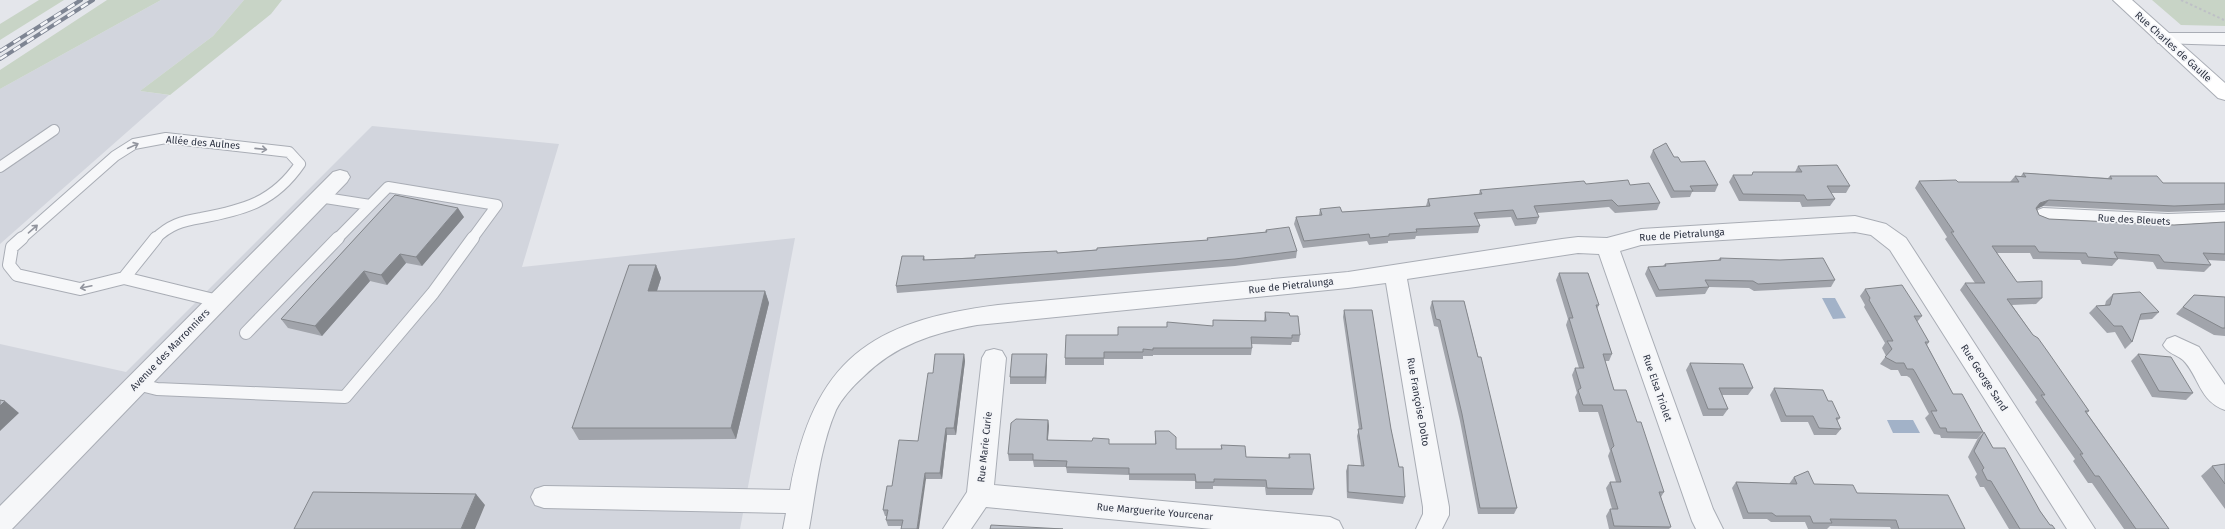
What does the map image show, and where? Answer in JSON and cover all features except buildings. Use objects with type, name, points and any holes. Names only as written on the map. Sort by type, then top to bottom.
[{"type":"street","name":"Rue Charles de Gaulle","points":[[2122,0],[2225,79]]},
{"type":"street","name":"Rue Charles de Gaulle","points":[[2137,0],[2225,94]]},
{"type":"street","points":[[2172,39],[2225,39]]},
{"type":"street","name":"Avenue des Marronniers","points":[[0,524],[340,177]]},
{"type":"street","name":"Rue des Bleuets","points":[[2043,216],[2168,222],[2225,220]]},
{"type":"street","name":"Rue de Pietralunga","points":[[796,529],[813,440],[824,410],[833,396],[857,367],[872,354],[889,342],[922,327],[959,318],[1162,300],[1395,273],[1567,246],[1607,246],[1641,237],[1832,225],[1865,225],[1883,231]]},
{"type":"street","name":"Rue George Sand","points":[[1883,231],[1898,244],[2082,529]]},
{"type":"street","name":"Rue Elsa Triolet","points":[[1607,246],[1701,513],[1710,529]]},
{"type":"street","name":"Rue Françoise Dolto","points":[[1395,273],[1436,506],[1436,515],[1429,529]]},
{"type":"street","points":[[2175,345],[2191,354],[2212,387],[2225,400]]},
{"type":"street","name":"Rue Marie Curie","points":[[956,529],[980,495],[994,358]]},
{"type":"street","name":"Rue Marguerite Yourcenar","points":[[980,495],[1330,529]]},
{"type":"street","points":[[544,497],[801,502]]},
{"type":"lane","points":[[0,167],[54,130]]},
{"type":"lane","name":"Allée des Aulnes","points":[[124,278],[151,243],[176,223],[253,205],[277,193],[290,181],[300,164],[289,152],[166,138],[134,144],[116,156],[12,247],[9,265],[17,275],[80,289],[124,278],[218,301]]},
{"type":"lane","points":[[137,384],[157,390],[345,396],[433,293],[497,205],[388,187],[246,333]]},
{"type":"lane","points":[[319,197],[370,205]]},
{"type":"path","points":[[2181,0],[2225,21]]},
{"type":"shaded area","points":[[161,0],[244,0],[213,36],[140,91],[169,95],[0,244],[0,89]]},
{"type":"shaded area","points":[[372,126],[559,144],[522,267],[795,238],[740,529],[0,529],[0,344],[126,372]]},
{"type":"green space","points":[[39,0],[64,0],[0,40],[0,24]]},
{"type":"green space","points":[[107,0],[161,0],[0,89],[0,70]]},
{"type":"green space","points":[[244,0],[282,0],[271,14],[170,95],[140,91],[213,36]]},
{"type":"green space","points":[[2152,0],[2225,0],[2225,26],[2181,25]]},
{"type":"water","points":[[1822,298],[1835,298],[1846,318],[1833,319]]},
{"type":"water","points":[[1887,420],[1913,420],[1920,433],[1893,433]]},
{"type":"railway","points":[[0,51],[81,0]]},
{"type":"railway","points":[[0,59],[93,0]]}]
